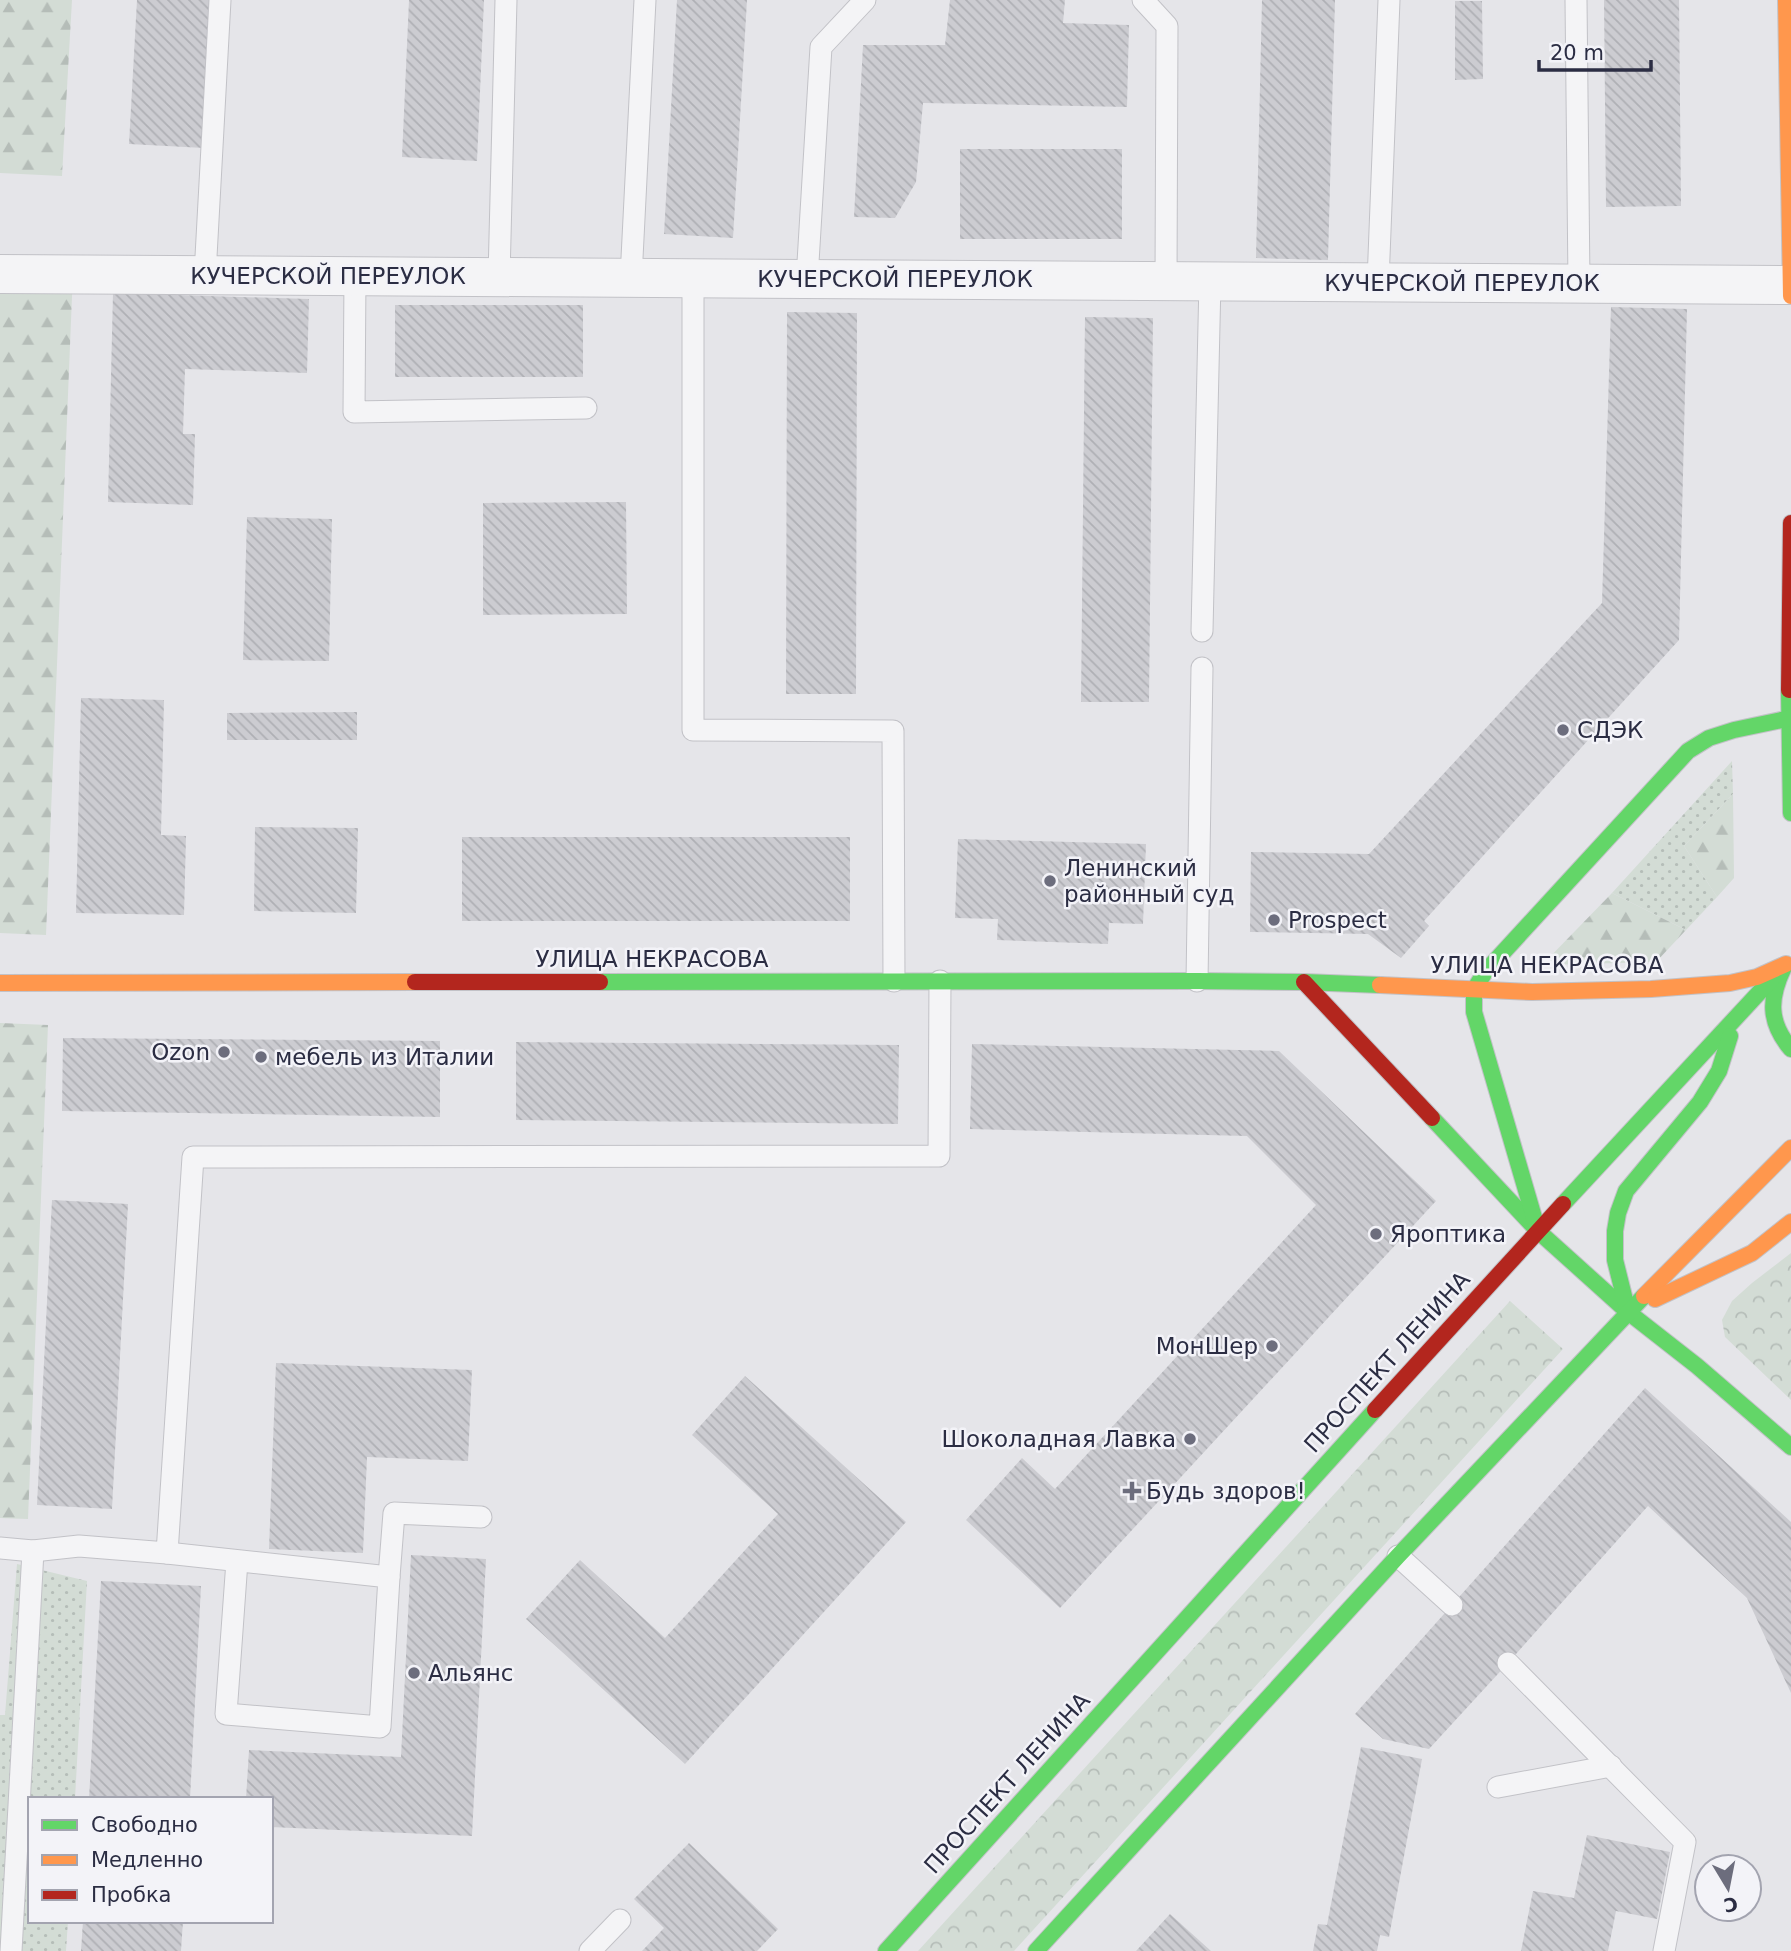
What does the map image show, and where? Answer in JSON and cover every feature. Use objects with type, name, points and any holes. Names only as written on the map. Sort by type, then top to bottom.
[{"type":"main road","points":[[1786,0],[1791,296]]},
{"type":"main road","points":[[1791,523],[1791,813]]},
{"type":"main road","points":[[1538,1231],[1474,1012],[1474,990],[1485,972],[1688,751],[1709,737],[1790,718]]},
{"type":"main road","points":[[1789,957],[1776,982],[1772,1002],[1775,1024],[1791,1049]]},
{"type":"main road","name":"УЛИЦА НЕКРАСОВА","points":[[0,983],[1198,981],[1304,982],[1532,992],[1665,988],[1730,982],[1757,976],[1789,957]]},
{"type":"main road","name":"ПРОСПЕКТ ЛЕНИНА","points":[[886,1951],[1538,1231],[1742,1012],[1789,957]]},
{"type":"main road","points":[[1304,982],[1538,1231],[1628,1312],[1697,1366],[1791,1447]]},
{"type":"main road","points":[[1628,1312],[1615,1260],[1615,1231],[1626,1191],[1700,1102],[1719,1070],[1728,1041],[1742,1012]]},
{"type":"main road","points":[[1036,1951],[1398,1556],[1628,1312],[1791,1148]]},
{"type":"main road","points":[[1628,1312],[1752,1253],[1791,1222]]},
{"type":"street","name":"КУЧЕРСКОЙ ПЕРЕУЛОК","points":[[0,274],[1791,285]]},
{"type":"lane","points":[[205,275],[220,0]]},
{"type":"lane","points":[[499,277],[506,0]]},
{"type":"lane","points":[[631,278],[645,0]]},
{"type":"lane","points":[[807,279],[821,47],[865,0]]},
{"type":"lane","points":[[1143,0],[1167,26],[1166,281]]},
{"type":"lane","points":[[1378,282],[1389,0]]},
{"type":"lane","points":[[1576,0],[1579,283]]},
{"type":"lane","points":[[355,276],[354,412],[586,408]]},
{"type":"lane","points":[[688,278],[694,293],[693,730],[893,731],[894,981]]},
{"type":"lane","points":[[1202,631],[1209,281]]},
{"type":"lane","points":[[1198,981],[1202,668]]},
{"type":"lane","points":[[167,1553],[193,1157],[939,1156],[940,981]]},
{"type":"lane","points":[[237,1561],[226,1714],[380,1727],[394,1513],[481,1517]]},
{"type":"lane","points":[[0,1548],[33,1551],[79,1546],[389,1577]]},
{"type":"lane","points":[[10,1951],[33,1551]]},
{"type":"lane","points":[[1398,1556],[1452,1605]]},
{"type":"lane","points":[[1508,1663],[1685,1842],[1664,1951]]},
{"type":"lane","points":[[1498,1787],[1611,1766]]},
{"type":"lane","points":[[590,1951],[620,1920]]},
{"type":"green space","points":[[0,0],[72,0],[62,176],[0,173]]},
{"type":"green space","points":[[0,269],[73,272],[46,935],[0,933]]},
{"type":"green space","points":[[1732,761],[1733,794],[1684,846],[1717,897],[1686,930],[1612,893]]},
{"type":"green space","points":[[1733,794],[1734,878],[1717,897],[1684,846]]},
{"type":"green space","points":[[1612,893],[1686,930],[1656,962],[1542,965]]},
{"type":"green space","points":[[0,1023],[48,1025],[28,1519],[0,1518]]},
{"type":"green space","points":[[1791,1253],[1791,1400],[1725,1337],[1722,1320],[1732,1301]]},
{"type":"green space","points":[[1510,1301],[1563,1349],[1014,1951],[918,1951]]},
{"type":"green space","points":[[17,1564],[87,1581],[75,1797],[28,1797],[28,1923],[68,1923],[66,1951],[0,1951],[0,1715],[5,1715]]},
{"type":"building","points":[[137,0],[211,0],[204,148],[129,144]]},
{"type":"building","points":[[409,0],[484,0],[477,161],[402,157]]},
{"type":"building","points":[[677,0],[747,0],[733,238],[664,234]]},
{"type":"building","points":[[950,0],[1065,0],[1063,23],[1129,25],[1127,107],[923,103],[916,182],[895,218],[854,217],[863,45],[945,45]]},
{"type":"building","points":[[1262,0],[1335,0],[1328,260],[1256,258]]},
{"type":"building","points":[[1604,0],[1679,0],[1681,206],[1606,207]]},
{"type":"building","points":[[1455,1],[1482,1],[1483,79],[1455,80]]},
{"type":"building","points":[[960,149],[1122,149],[1122,239],[960,239]]},
{"type":"building","points":[[113,293],[309,299],[307,373],[185,369],[183,434],[195,434],[193,505],[108,502]]},
{"type":"building","points":[[395,305],[583,305],[583,377],[395,377]]},
{"type":"building","points":[[1611,307],[1687,309],[1679,640],[1424,921],[1429,926],[1401,958],[1368,934],[1250,932],[1251,852],[1369,854],[1602,603]]},
{"type":"building","points":[[787,312],[857,313],[856,694],[786,694]]},
{"type":"building","points":[[1085,317],[1153,318],[1149,702],[1081,702]]},
{"type":"building","points":[[626,502],[627,614],[483,615],[483,503]]},
{"type":"building","points":[[247,517],[332,519],[329,661],[243,660]]},
{"type":"building","points":[[81,698],[164,700],[161,835],[186,836],[184,915],[76,913]]},
{"type":"building","points":[[357,712],[357,740],[227,740],[227,713]]},
{"type":"building","points":[[255,827],[358,828],[356,913],[254,911]]},
{"type":"building","points":[[462,837],[850,837],[850,921],[462,921]]},
{"type":"building","name":"Ленинский районный суд","points":[[958,839],[1146,844],[1143,924],[1109,923],[1108,944],[997,940],[998,919],[955,918]]},
{"type":"building","points":[[63,1038],[440,1041],[440,1117],[62,1111]]},
{"type":"building","points":[[516,1042],[899,1045],[898,1124],[516,1120]]},
{"type":"building","points":[[972,1044],[1279,1051],[1436,1201],[1060,1608],[966,1520],[1022,1458],[1055,1489],[1316,1205],[1247,1136],[970,1129]]},
{"type":"building","points":[[52,1200],[128,1204],[112,1509],[37,1505]]},
{"type":"building","points":[[276,1363],[472,1370],[468,1461],[367,1457],[363,1553],[269,1549]]},
{"type":"building","points":[[745,1376],[906,1522],[685,1764],[526,1619],[580,1560],[665,1638],[778,1514],[692,1435]]},
{"type":"building","points":[[1645,1388],[1791,1522],[1791,1693],[1747,1598],[1648,1506],[1429,1749],[1383,1739],[1355,1714]]},
{"type":"building","points":[[411,1555],[486,1559],[472,1836],[273,1827],[273,1797],[246,1797],[249,1750],[401,1757]]},
{"type":"building","points":[[101,1581],[201,1586],[190,1797],[89,1797]]},
{"type":"building","points":[[1361,1747],[1422,1759],[1389,1937],[1380,1935],[1377,1951],[1313,1951],[1318,1924],[1327,1925]]},
{"type":"building","points":[[1587,1835],[1670,1852],[1657,1919],[1616,1911],[1608,1951],[1521,1951],[1533,1891],[1574,1898]]},
{"type":"building","points":[[689,1843],[778,1929],[757,1951],[642,1951],[664,1928],[634,1899]]},
{"type":"building","points":[[1170,1914],[1211,1951],[1136,1951]]},
{"type":"building","points":[[83,1923],[183,1923],[181,1951],[81,1951]]},
{"type":"traffic: fast","points":[[1789,690],[1791,813]]},
{"type":"traffic: fast","points":[[1538,1231],[1474,1012],[1474,990],[1485,972],[1688,751],[1709,738],[1791,718]]},
{"type":"traffic: fast","points":[[1784,967],[1776,989],[1773,1010],[1778,1029],[1791,1049]]},
{"type":"traffic: fast","points":[[1563,1204],[1781,969]]},
{"type":"traffic: fast","points":[[600,982],[1197,981],[1380,985]]},
{"type":"traffic: fast","points":[[1628,1312],[1615,1260],[1615,1231],[1626,1191],[1700,1102],[1719,1071],[1730,1036]]},
{"type":"traffic: fast","points":[[1432,1118],[1538,1231],[1628,1312],[1697,1366],[1791,1447]]},
{"type":"traffic: fast","points":[[1036,1951],[1398,1556],[1644,1296]]},
{"type":"traffic: fast","points":[[886,1951],[1375,1410]]},
{"type":"traffic: slow","points":[[1786,0],[1791,296]]},
{"type":"traffic: slow","points":[[1380,985],[1532,992],[1651,989],[1730,983],[1757,977],[1786,964]]},
{"type":"traffic: slow","points":[[0,983],[415,982]]},
{"type":"traffic: slow","points":[[1644,1296],[1791,1148]]},
{"type":"traffic: slow","points":[[1655,1299],[1752,1253],[1791,1222]]},
{"type":"traffic: jam","points":[[1789,690],[1791,523]]},
{"type":"traffic: jam","points":[[415,982],[600,982]]},
{"type":"traffic: jam","points":[[1304,982],[1432,1118]]},
{"type":"traffic: jam","points":[[1375,1410],[1563,1204]]},
{"type":"place","name":"СДЭК","points":[[1563,730]]},
{"type":"place","name":"Ленинский районный суд","points":[[1050,881]]},
{"type":"place","name":"Prospect","points":[[1274,920]]},
{"type":"place","name":"Ozon","points":[[224,1052]]},
{"type":"place","name":"мебель из Италии","points":[[261,1057]]},
{"type":"place","name":"Яроптика","points":[[1376,1234]]},
{"type":"place","name":"МонШер","points":[[1272,1346]]},
{"type":"place","name":"Шоколадная Лавка","points":[[1190,1439]]},
{"type":"place","name":"Будь здоров!","points":[[1132,1491]]},
{"type":"place","name":"Альянс","points":[[414,1673]]}]
